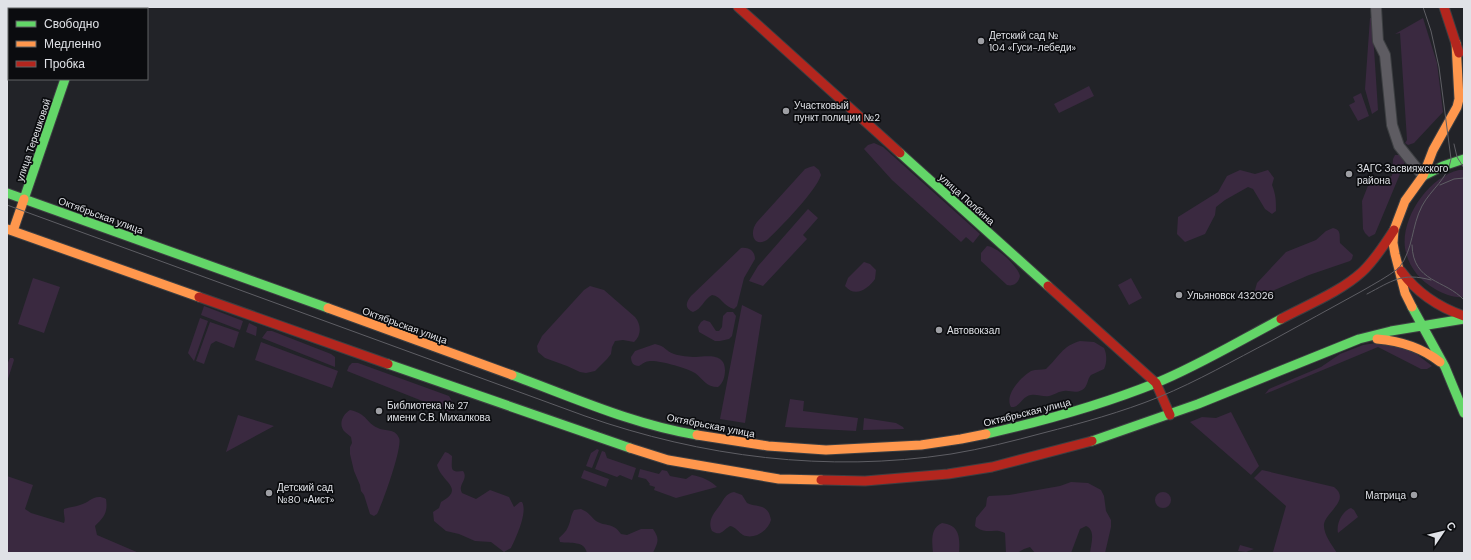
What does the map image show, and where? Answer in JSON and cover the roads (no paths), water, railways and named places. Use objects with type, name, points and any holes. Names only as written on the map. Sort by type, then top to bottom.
[{"type":"main road","name":"улица Полбина","points":[[738,7],[1156,383],[1170,415]]},
{"type":"main road","points":[[1445,10],[1460,44],[1464,69]]},
{"type":"main road","points":[[1460,44],[1459,99],[1457,107],[1433,150],[1423,176],[1405,201],[1394,230],[1395,254],[1405,293],[1445,367],[1464,413]]},
{"type":"main road","name":"улица Терешковой","points":[[10,230],[24,199],[65,80]]},
{"type":"main road","points":[[1423,176],[1439,167],[1456,160],[1464,159]]},
{"type":"main road","name":"Октябрьская улица","points":[[7,192],[608,411],[668,429],[714,438],[768,446],[826,450],[921,445],[962,439],[1033,423],[1093,406],[1156,383],[1184,370],[1344,285],[1362,272],[1377,256],[1394,230]]},
{"type":"main road","points":[[10,230],[604,440],[668,460],[753,476],[779,479],[857,481],[948,474],[992,467],[1089,442],[1170,415],[1359,339],[1464,319]]},
{"type":"main road","points":[[1398,268],[1407,280],[1422,294],[1441,306],[1464,316]]},
{"type":"main road","points":[[1359,339],[1386,339],[1407,344],[1428,353],[1445,367]]},
{"type":"street","points":[[1376,7],[1378,41],[1386,55],[1392,125],[1399,146],[1423,176]]},
{"type":"tram line","points":[[7,205],[585,416],[674,442],[765,458],[812,461],[858,462],[904,460],[951,454],[997,445],[1072,425],[1159,397],[1202,377],[1271,341],[1362,291],[1399,268],[1410,245],[1418,214],[1426,200],[1443,178],[1451,159],[1439,67],[1431,31],[1423,7]]},
{"type":"tram line","points":[[1454,144],[1457,157],[1464,168]]},
{"type":"tram line","points":[[1440,185],[1454,179],[1464,178]]},
{"type":"tram line","points":[[1412,245],[1414,257],[1418,267],[1424,274],[1456,293],[1464,300]]},
{"type":"tram line","points":[[1367,294],[1405,277],[1431,280]]},
{"type":"place","name":"Детский сад № 104 «Гуси-лебеди»","points":[[981,41]]},
{"type":"place","name":"Участковый пункт полиции №2","points":[[786,111]]},
{"type":"place","name":"ЗАГС Засвияжского района","points":[[1349,174]]},
{"type":"place","name":"Ульяновск 432026","points":[[1179,295]]},
{"type":"place","name":"Автовокзал","points":[[939,330]]},
{"type":"place","name":"Библиотека № 27 имени С.В. Михалкова","points":[[379,411]]},
{"type":"place","name":"Детский сад №80 «Аист»","points":[[269,493]]},
{"type":"place","name":"Матрица","points":[[1414,495]]}]
